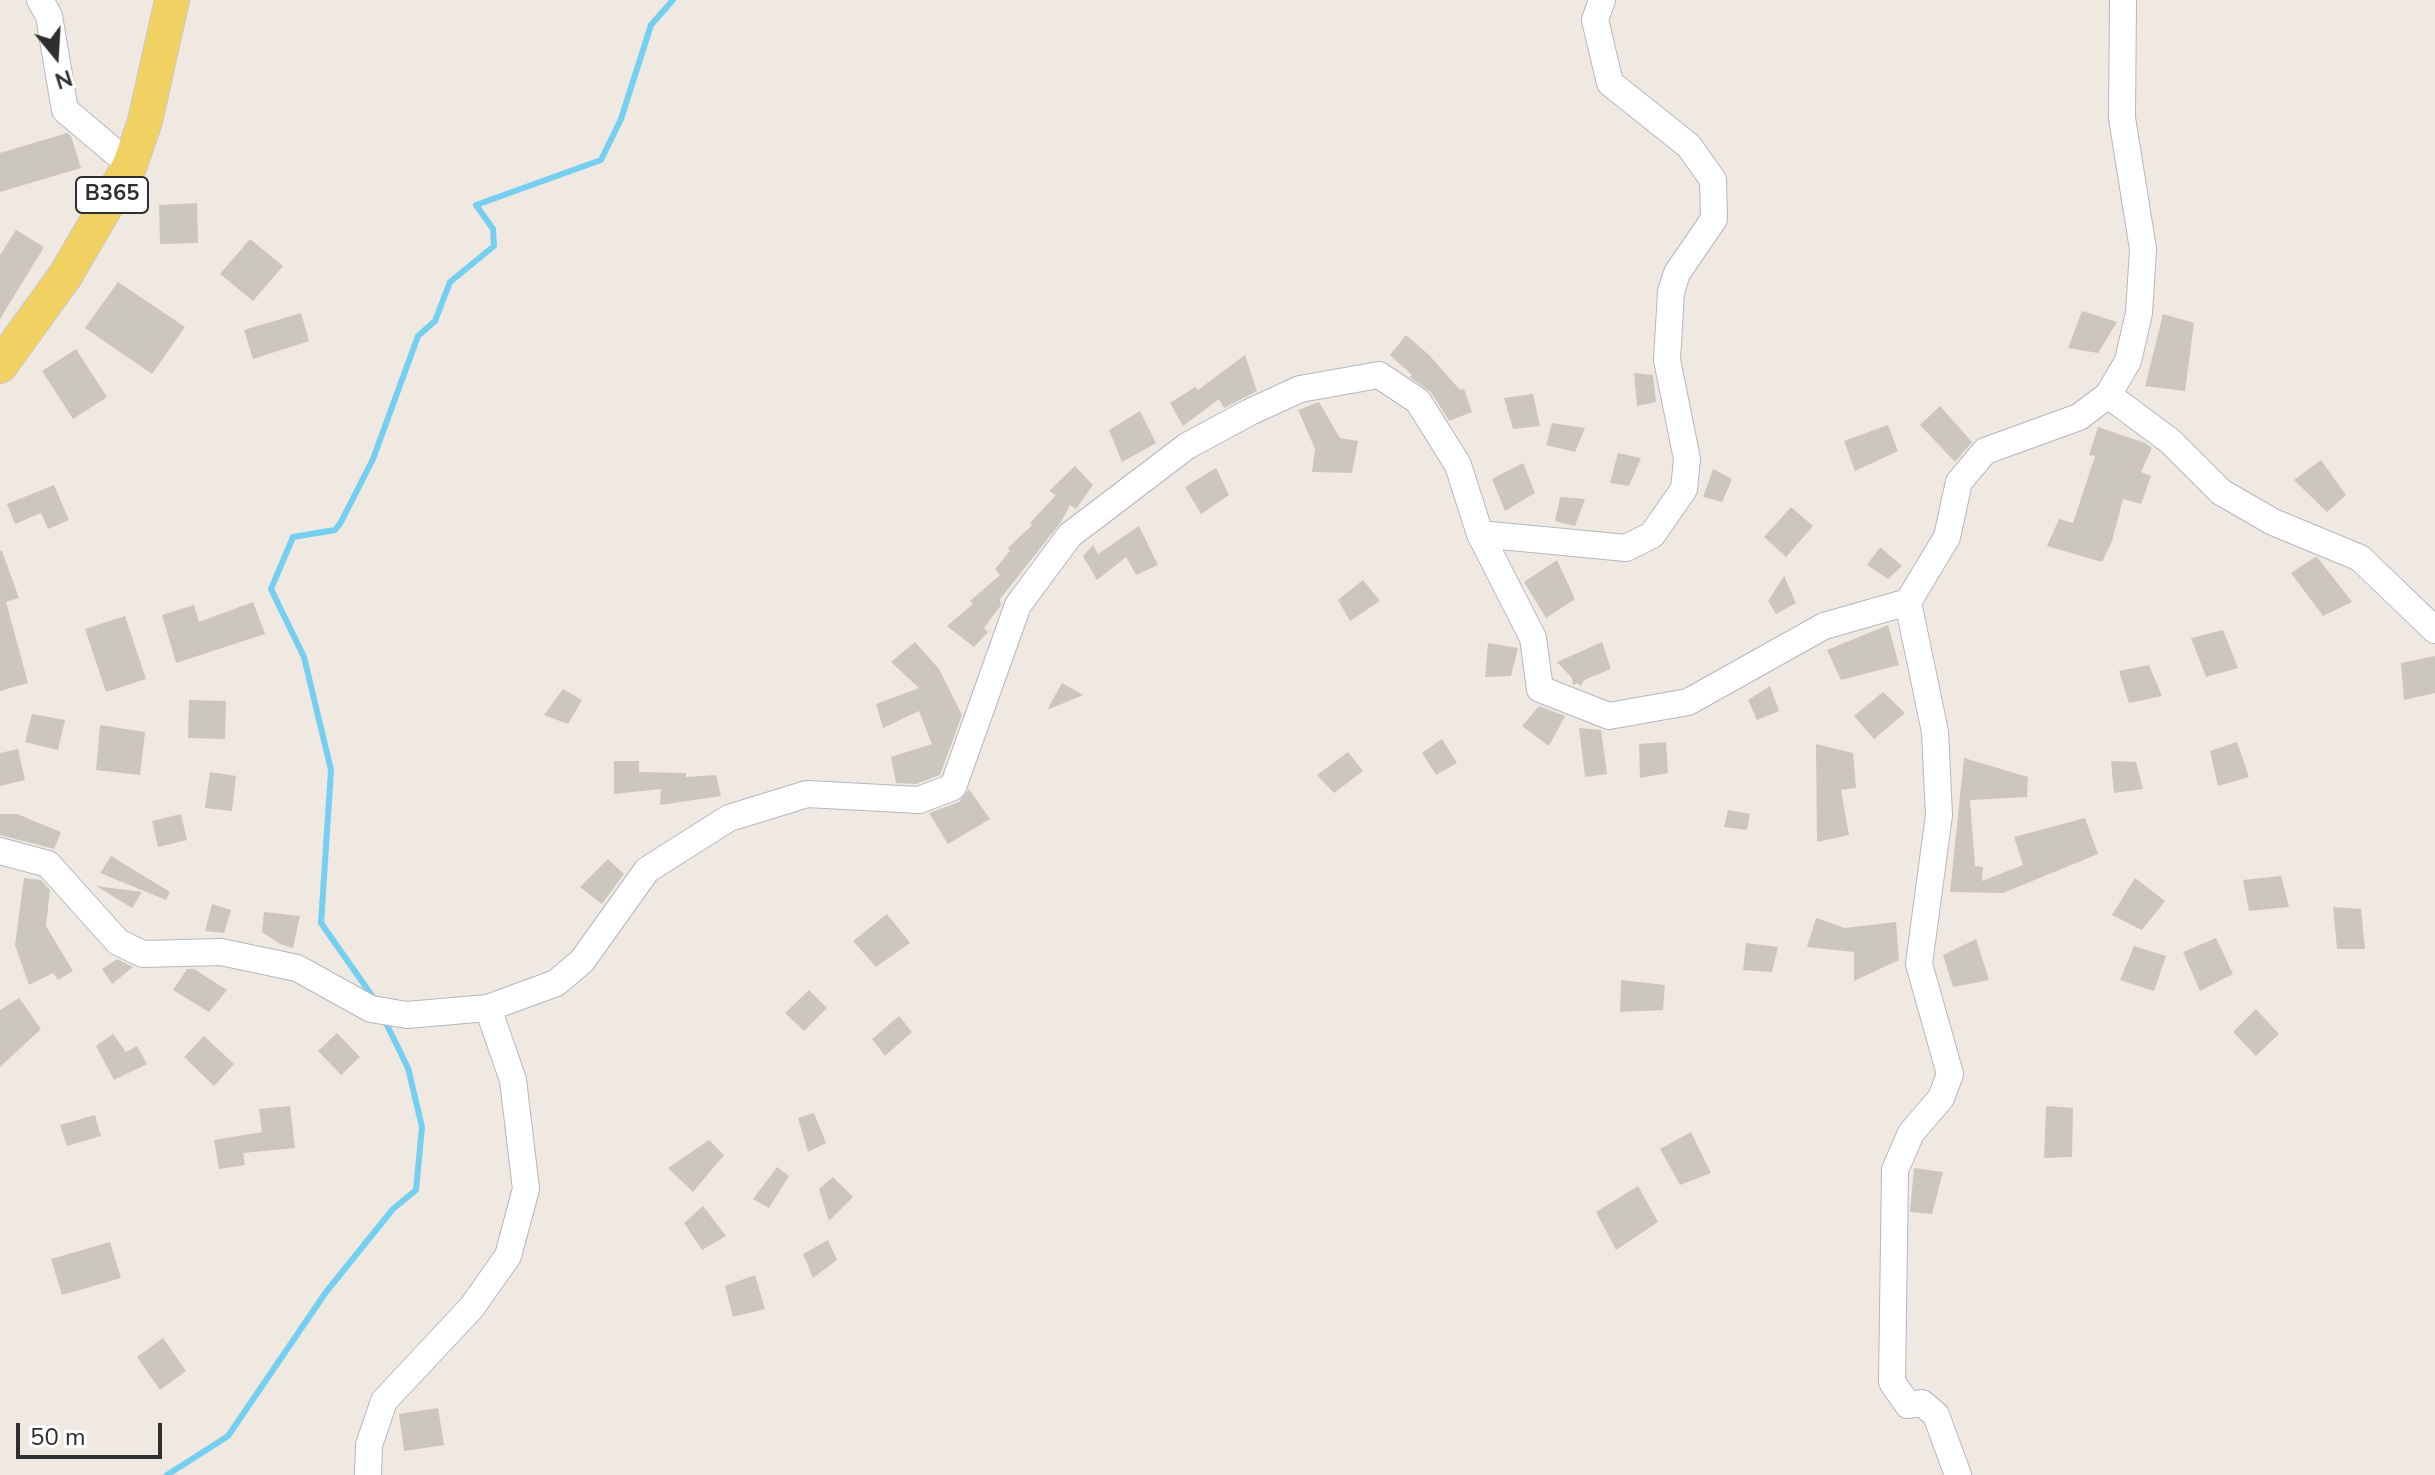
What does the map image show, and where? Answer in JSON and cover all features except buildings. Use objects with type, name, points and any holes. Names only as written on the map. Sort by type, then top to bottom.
[{"type":"main road","name":"B365","points":[[0,366],[65,276],[130,165],[145,121],[172,0]]},
{"type":"street","points":[[40,0],[49,16],[65,110],[130,165]]},
{"type":"street","points":[[1480,534],[1626,548],[1652,535],[1684,489],[1687,459],[1667,360],[1671,292],[1677,273],[1714,219],[1713,180],[1689,146],[1610,83],[1595,20],[1602,0]]},
{"type":"street","points":[[1958,1475],[1936,1415],[1922,1403],[1908,1405],[1892,1382],[1895,1170],[1911,1133],[1941,1098],[1950,1074],[1919,964],[1939,815],[1935,732],[1908,602],[1947,537],[1959,482],[1985,451],[2079,417],[2108,395],[2128,361],[2139,313],[2143,249],[2122,118],[2123,0]]},
{"type":"street","points":[[0,851],[48,864],[118,942],[143,954],[221,952],[297,968],[371,1009],[407,1015],[488,1008],[556,983],[582,961],[647,870],[729,818],[807,794],[919,800],[953,787],[1018,605],[1070,535],[1187,446],[1250,412],[1300,389],[1379,375],[1418,401],[1458,465],[1480,534],[1533,638],[1540,689],[1609,716],[1688,702],[1824,626],[1908,602]]},
{"type":"street","points":[[2108,395],[2170,441],[2221,492],[2273,522],[2360,558],[2435,630]]},
{"type":"street","points":[[368,1475],[369,1445],[384,1401],[472,1307],[508,1256],[526,1189],[513,1080],[488,1008]]},
{"type":"waterway","points":[[375,1000],[321,923],[331,770],[304,657],[271,589],[293,537],[335,530],[341,522],[373,459],[418,336],[435,321],[450,282],[494,246],[493,229],[476,205],[601,160],[621,119],[651,25],[673,0]]},
{"type":"waterway","points":[[167,1475],[228,1436],[326,1292],[393,1209],[416,1190],[422,1127],[408,1068],[385,1021]]}]
